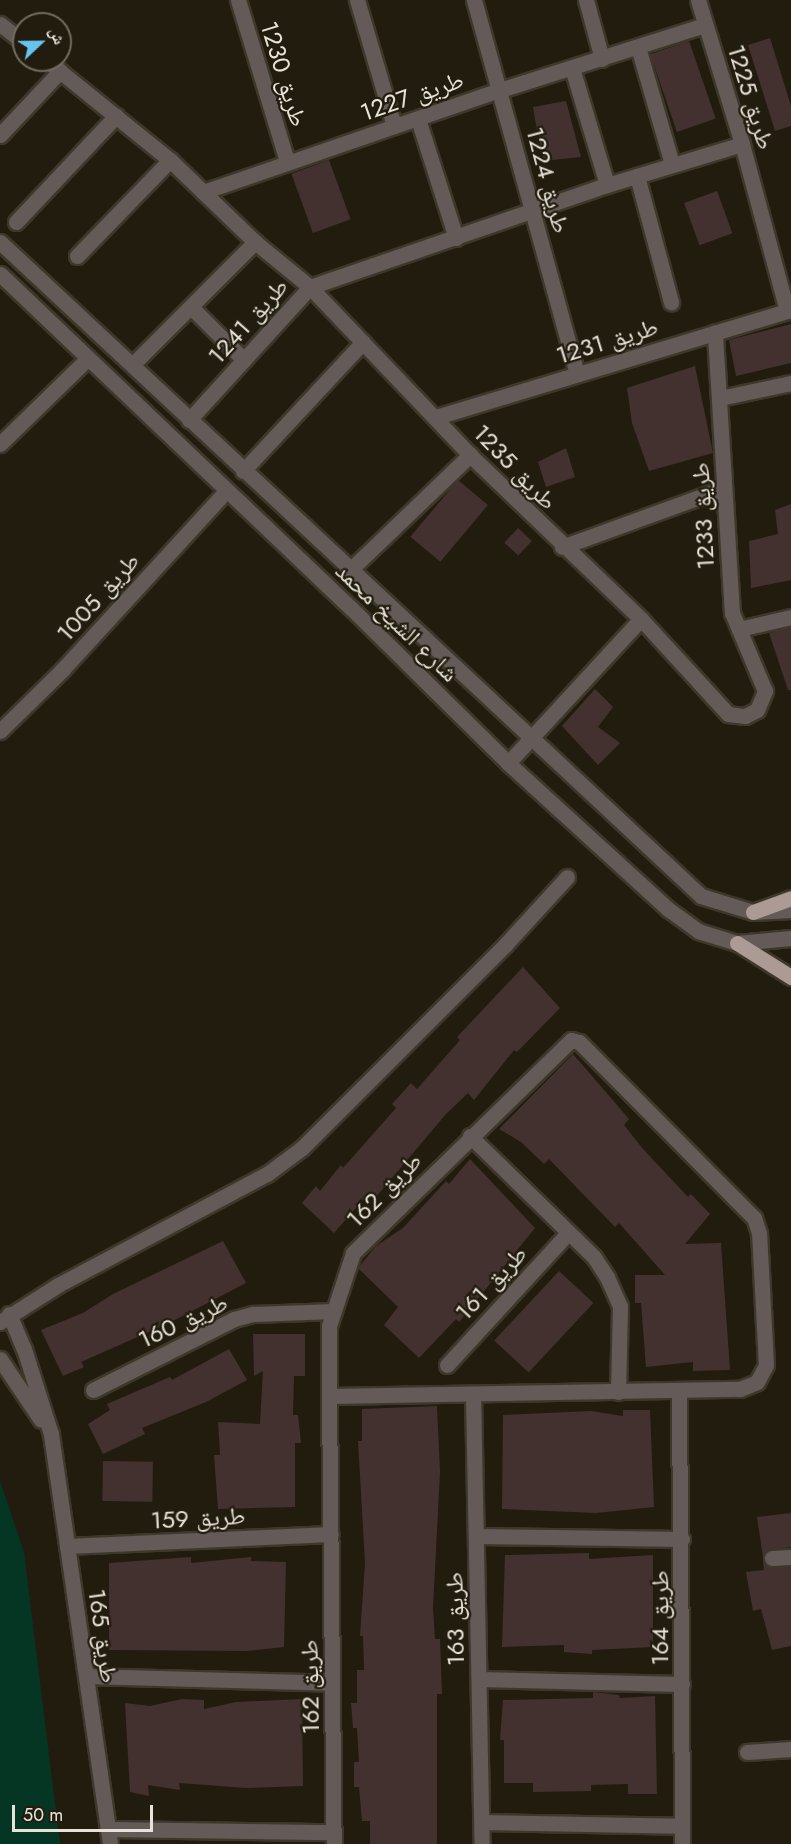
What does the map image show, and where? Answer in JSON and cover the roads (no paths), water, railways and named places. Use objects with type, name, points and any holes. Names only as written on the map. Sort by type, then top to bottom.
[{"type":"main road","points":[[753,912],[791,898]]},
{"type":"main road","points":[[737,943],[791,977]]},
{"type":"street","name":"طريق 1230","points":[[238,0],[287,161]]},
{"type":"street","points":[[357,0],[394,126]]},
{"type":"street","name":"طريق 1224","points":[[474,0],[577,373]]},
{"type":"street","points":[[586,0],[603,59]]},
{"type":"street","name":"طريق 1225","points":[[698,0],[789,311]]},
{"type":"street","points":[[0,24],[12,34]]},
{"type":"street","name":"طريق 1227","points":[[203,192],[287,161],[500,90],[705,25]]},
{"type":"street","points":[[638,47],[672,164]]},
{"type":"street","points":[[572,68],[607,185]]},
{"type":"street","points":[[0,135],[59,72]]},
{"type":"street","name":"طريق 1235","points":[[61,72],[170,160],[255,242],[309,287],[562,547],[642,618],[728,714],[745,716]]},
{"type":"street","points":[[16,222],[116,116]]},
{"type":"street","points":[[418,119],[456,238]]},
{"type":"street","name":"طريق 1241","points":[[189,420],[309,287],[607,185],[742,144]]},
{"type":"street","points":[[77,256],[170,160]]},
{"type":"street","points":[[637,176],[671,302]]},
{"type":"street","name":"شارع الشيخ محمد","points":[[0,242],[133,364],[189,420],[529,739],[701,896],[753,912],[791,910]]},
{"type":"street","points":[[133,364],[255,242]]},
{"type":"street","name":"شارع الشيخ محمد","points":[[0,274],[508,763],[668,909],[698,931],[737,943],[791,938]]},
{"type":"street","points":[[191,308],[244,360]]},
{"type":"street","name":"طريق 1231","points":[[436,417],[789,311]]},
{"type":"street","name":"طريق 1233","points":[[716,333],[732,613],[765,691],[757,710],[745,716]]},
{"type":"street","points":[[243,471],[363,342]]},
{"type":"street","points":[[0,444],[88,358]]},
{"type":"street","points":[[720,398],[791,383]]},
{"type":"street","points":[[349,571],[470,455]]},
{"type":"street","points":[[562,547],[724,488]]},
{"type":"street","name":"طريق 1005","points":[[0,731],[63,669],[226,491]]},
{"type":"street","points":[[739,629],[791,617]]},
{"type":"street","points":[[508,763],[642,618]]},
{"type":"street","points":[[4,1318],[267,1174],[302,1148],[505,945],[567,878]]},
{"type":"street","name":"طريق 162","points":[[334,1838],[329,1326],[353,1253],[561,1046],[571,1040],[579,1042],[754,1218],[759,1233],[766,1365],[757,1382],[740,1389],[680,1392]]},
{"type":"street","points":[[470,1136],[594,1257],[620,1306],[618,1392]]},
{"type":"street","name":"طريق 161","points":[[447,1365],[568,1233]]},
{"type":"street","name":"طريق 160","points":[[93,1390],[234,1319],[253,1314],[334,1311]]},
{"type":"street","name":"طريق 165","points":[[4,1318],[21,1339],[51,1434],[109,1836]]},
{"type":"street","name":"طريق 165","points":[[0,1359],[51,1434]]},
{"type":"street","points":[[329,1396],[680,1392]]},
{"type":"street","name":"طريق 164","points":[[680,1392],[682,1844]]},
{"type":"street","name":"طريق 163","points":[[473,1394],[482,1844]]},
{"type":"street","name":"طريق 159","points":[[67,1546],[331,1534]]},
{"type":"street","points":[[476,1536],[682,1539]]},
{"type":"street","points":[[772,1558],[791,1557]]},
{"type":"street","points":[[86,1676],[332,1683]]},
{"type":"street","points":[[478,1679],[682,1684]]},
{"type":"street","points":[[747,1752],[791,1749]]},
{"type":"street","points":[[482,1822],[682,1826]]},
{"type":"street","points":[[109,1836],[334,1838]]}]
